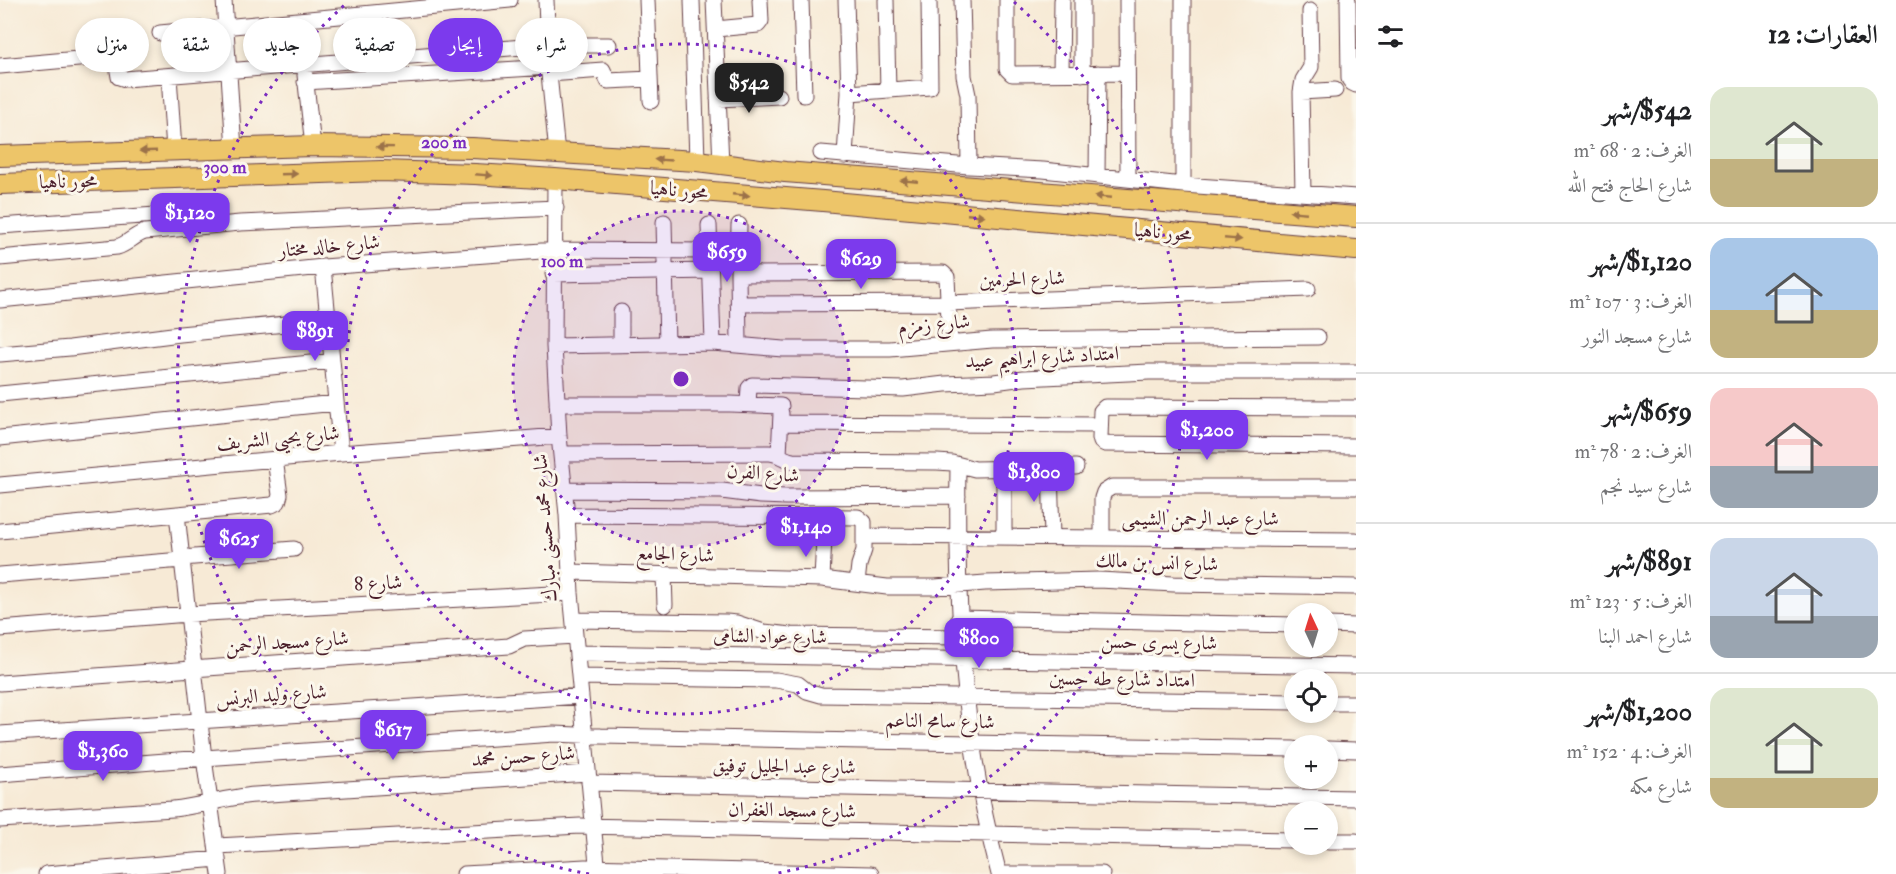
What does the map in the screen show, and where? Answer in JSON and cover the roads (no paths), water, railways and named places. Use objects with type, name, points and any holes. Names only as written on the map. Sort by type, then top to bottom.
[{"type":"main road","name":"محور ناهيا","points":[[0,156],[313,146],[472,148],[697,161],[784,172],[1356,217]]},
{"type":"main road","points":[[555,179],[557,153]]},
{"type":"main road","name":"محور ناهيا","points":[[0,184],[381,171],[475,174],[555,179],[1356,250]]},
{"type":"street","points":[[224,0],[225,18]]},
{"type":"street","points":[[231,26],[510,0]]},
{"type":"street","points":[[546,0],[547,18]]},
{"type":"street","points":[[647,0],[651,101]]},
{"type":"street","points":[[692,0],[697,161]]},
{"type":"street","points":[[714,0],[721,164]]},
{"type":"street","points":[[716,29],[758,25],[761,21],[760,0]]},
{"type":"street","points":[[801,0],[804,95]]},
{"type":"street","points":[[845,156],[849,93],[846,0]]},
{"type":"street","points":[[886,0],[888,91]]},
{"type":"street","points":[[849,93],[930,87],[932,83],[929,0]]},
{"type":"street","points":[[962,0],[964,76],[968,94],[969,166]]},
{"type":"street","points":[[1007,0],[1007,69],[1012,74],[1127,73]]},
{"type":"street","points":[[1061,74],[1062,0]]},
{"type":"street","points":[[1082,0],[1082,74]]},
{"type":"street","points":[[1127,0],[1128,179]]},
{"type":"street","points":[[1183,0],[1183,185]]},
{"type":"street","points":[[1348,0],[1353,82]]},
{"type":"street","points":[[1303,193],[1300,92],[1311,67],[1310,11]]},
{"type":"street","points":[[588,45],[609,45]]},
{"type":"street","points":[[321,64],[515,48]]},
{"type":"street","points":[[0,66],[112,56],[116,59],[118,74],[123,79],[217,72]]},
{"type":"street","points":[[588,70],[603,70],[608,81],[650,79]]},
{"type":"street","points":[[229,72],[234,149]]},
{"type":"street","points":[[304,72],[313,146]]},
{"type":"street","points":[[305,82],[527,72]]},
{"type":"street","points":[[549,72],[557,153]]},
{"type":"street","points":[[1097,176],[1098,73]]},
{"type":"street","points":[[169,76],[174,150]]},
{"type":"street","points":[[1300,92],[1335,90]]},
{"type":"street","points":[[718,99],[778,96]]},
{"type":"street","points":[[821,153],[1043,170],[1183,185],[1356,197]]},
{"type":"street","name":"شارع محمد حسنى مبارك","points":[[555,179],[554,346],[559,436],[567,515],[573,620],[597,870]]},
{"type":"street","points":[[0,258],[113,248],[128,243],[145,231],[239,216],[556,208]]},
{"type":"street","points":[[0,226],[170,214]]},
{"type":"street","points":[[664,222],[667,344]]},
{"type":"street","points":[[709,225],[713,343]]},
{"type":"street","points":[[739,225],[739,344]]},
{"type":"street","name":"شارع خالد مختار","points":[[0,300],[323,267],[555,250],[710,250]]},
{"type":"street","points":[[323,267],[341,453]]},
{"type":"street","points":[[554,274],[710,271]]},
{"type":"street","points":[[738,274],[943,273],[947,277],[950,343]]},
{"type":"street","name":"شارع الحرمين","points":[[738,304],[948,303],[1308,289]]},
{"type":"street","points":[[621,312],[621,344]]},
{"type":"street","points":[[0,354],[328,320]]},
{"type":"street","name":"شارع زمزم","points":[[554,346],[713,343],[783,349],[866,349],[910,348],[992,340],[1318,337]]},
{"type":"street","points":[[0,394],[331,361]]},
{"type":"street","name":"امتداد شارع ابراهيم عبيد","points":[[748,404],[751,386],[903,389],[1024,378],[1149,372],[1356,372]]},
{"type":"street","points":[[779,455],[782,386]]},
{"type":"street","points":[[0,438],[335,403]]},
{"type":"street","points":[[558,404],[781,406]]},
{"type":"street","points":[[1356,408],[1105,407],[1101,411],[1100,425],[1100,438],[1104,444],[1356,446]]},
{"type":"street","points":[[781,423],[1100,425]]},
{"type":"street","name":"شارع يحيى الشريف","points":[[0,485],[341,453],[559,436]]},
{"type":"street","points":[[561,454],[769,453],[793,461],[937,462],[975,469],[1076,467]]},
{"type":"street","points":[[0,531],[275,504],[280,495],[275,459]]},
{"type":"street","points":[[958,465],[958,585],[965,699],[979,791],[999,874]]},
{"type":"street","points":[[1004,468],[1004,537]]},
{"type":"street","points":[[1050,468],[1052,537]]},
{"type":"street","points":[[1101,538],[1104,492],[1112,487],[1356,487]]},
{"type":"street","name":"شارع الفرن","points":[[564,490],[722,491],[786,497],[958,496]]},
{"type":"street","points":[[177,514],[204,758],[218,860]]},
{"type":"street","points":[[567,515],[844,516],[861,518],[864,522],[864,550],[857,583]]},
{"type":"street","name":"شارع عبد الرحمن الشيمى","points":[[864,536],[1356,540]]},
{"type":"street","points":[[822,579],[824,538]]},
{"type":"street","points":[[0,575],[294,549]]},
{"type":"street","name":"شارع الجامع","points":[[570,572],[822,579],[887,587],[958,585]]},
{"type":"street","points":[[664,574],[665,605]]},
{"type":"street","name":"شارع انس بن مالك","points":[[958,585],[1100,580],[1174,585],[1356,587]]},
{"type":"street","name":"شارع 8","points":[[0,629],[188,614],[571,593]]},
{"type":"street","points":[[959,618],[1284,625]]},
{"type":"street","points":[[573,620],[737,623],[782,635],[960,638]]},
{"type":"street","points":[[1338,625],[1356,626]]},
{"type":"street","name":"شارع مسجد الرحمن","points":[[0,683],[509,646],[524,639],[575,636]]},
{"type":"street","name":"شارع عواد الشامى","points":[[577,653],[962,660]]},
{"type":"street","name":"شارع يسرى حسن","points":[[962,660],[1356,666]]},
{"type":"street","name":"امتداد شارع طه حسين","points":[[579,677],[776,680],[798,684],[807,691],[821,695],[965,699],[1284,702]]},
{"type":"street","name":"شارع وليد البرنس","points":[[0,734],[581,696]]},
{"type":"street","points":[[1338,702],[1356,703]]},
{"type":"street","name":"شارع سامح الناعم","points":[[0,774],[554,734],[1284,749]]},
{"type":"street","points":[[1338,750],[1356,750]]},
{"type":"street","name":"شارع عبد الجليل توفيق","points":[[588,778],[979,791],[1356,798]]},
{"type":"street","name":"شارع حسن محمد","points":[[0,820],[173,809],[248,795],[588,778]]},
{"type":"street","name":"شارع مسجد الغفران","points":[[46,874],[218,860],[565,826],[1284,840]]},
{"type":"street","points":[[1338,841],[1356,841]]},
{"type":"street","points":[[464,874],[597,870],[871,874]]},
{"type":"street","points":[[1005,874],[1102,874]]}]
